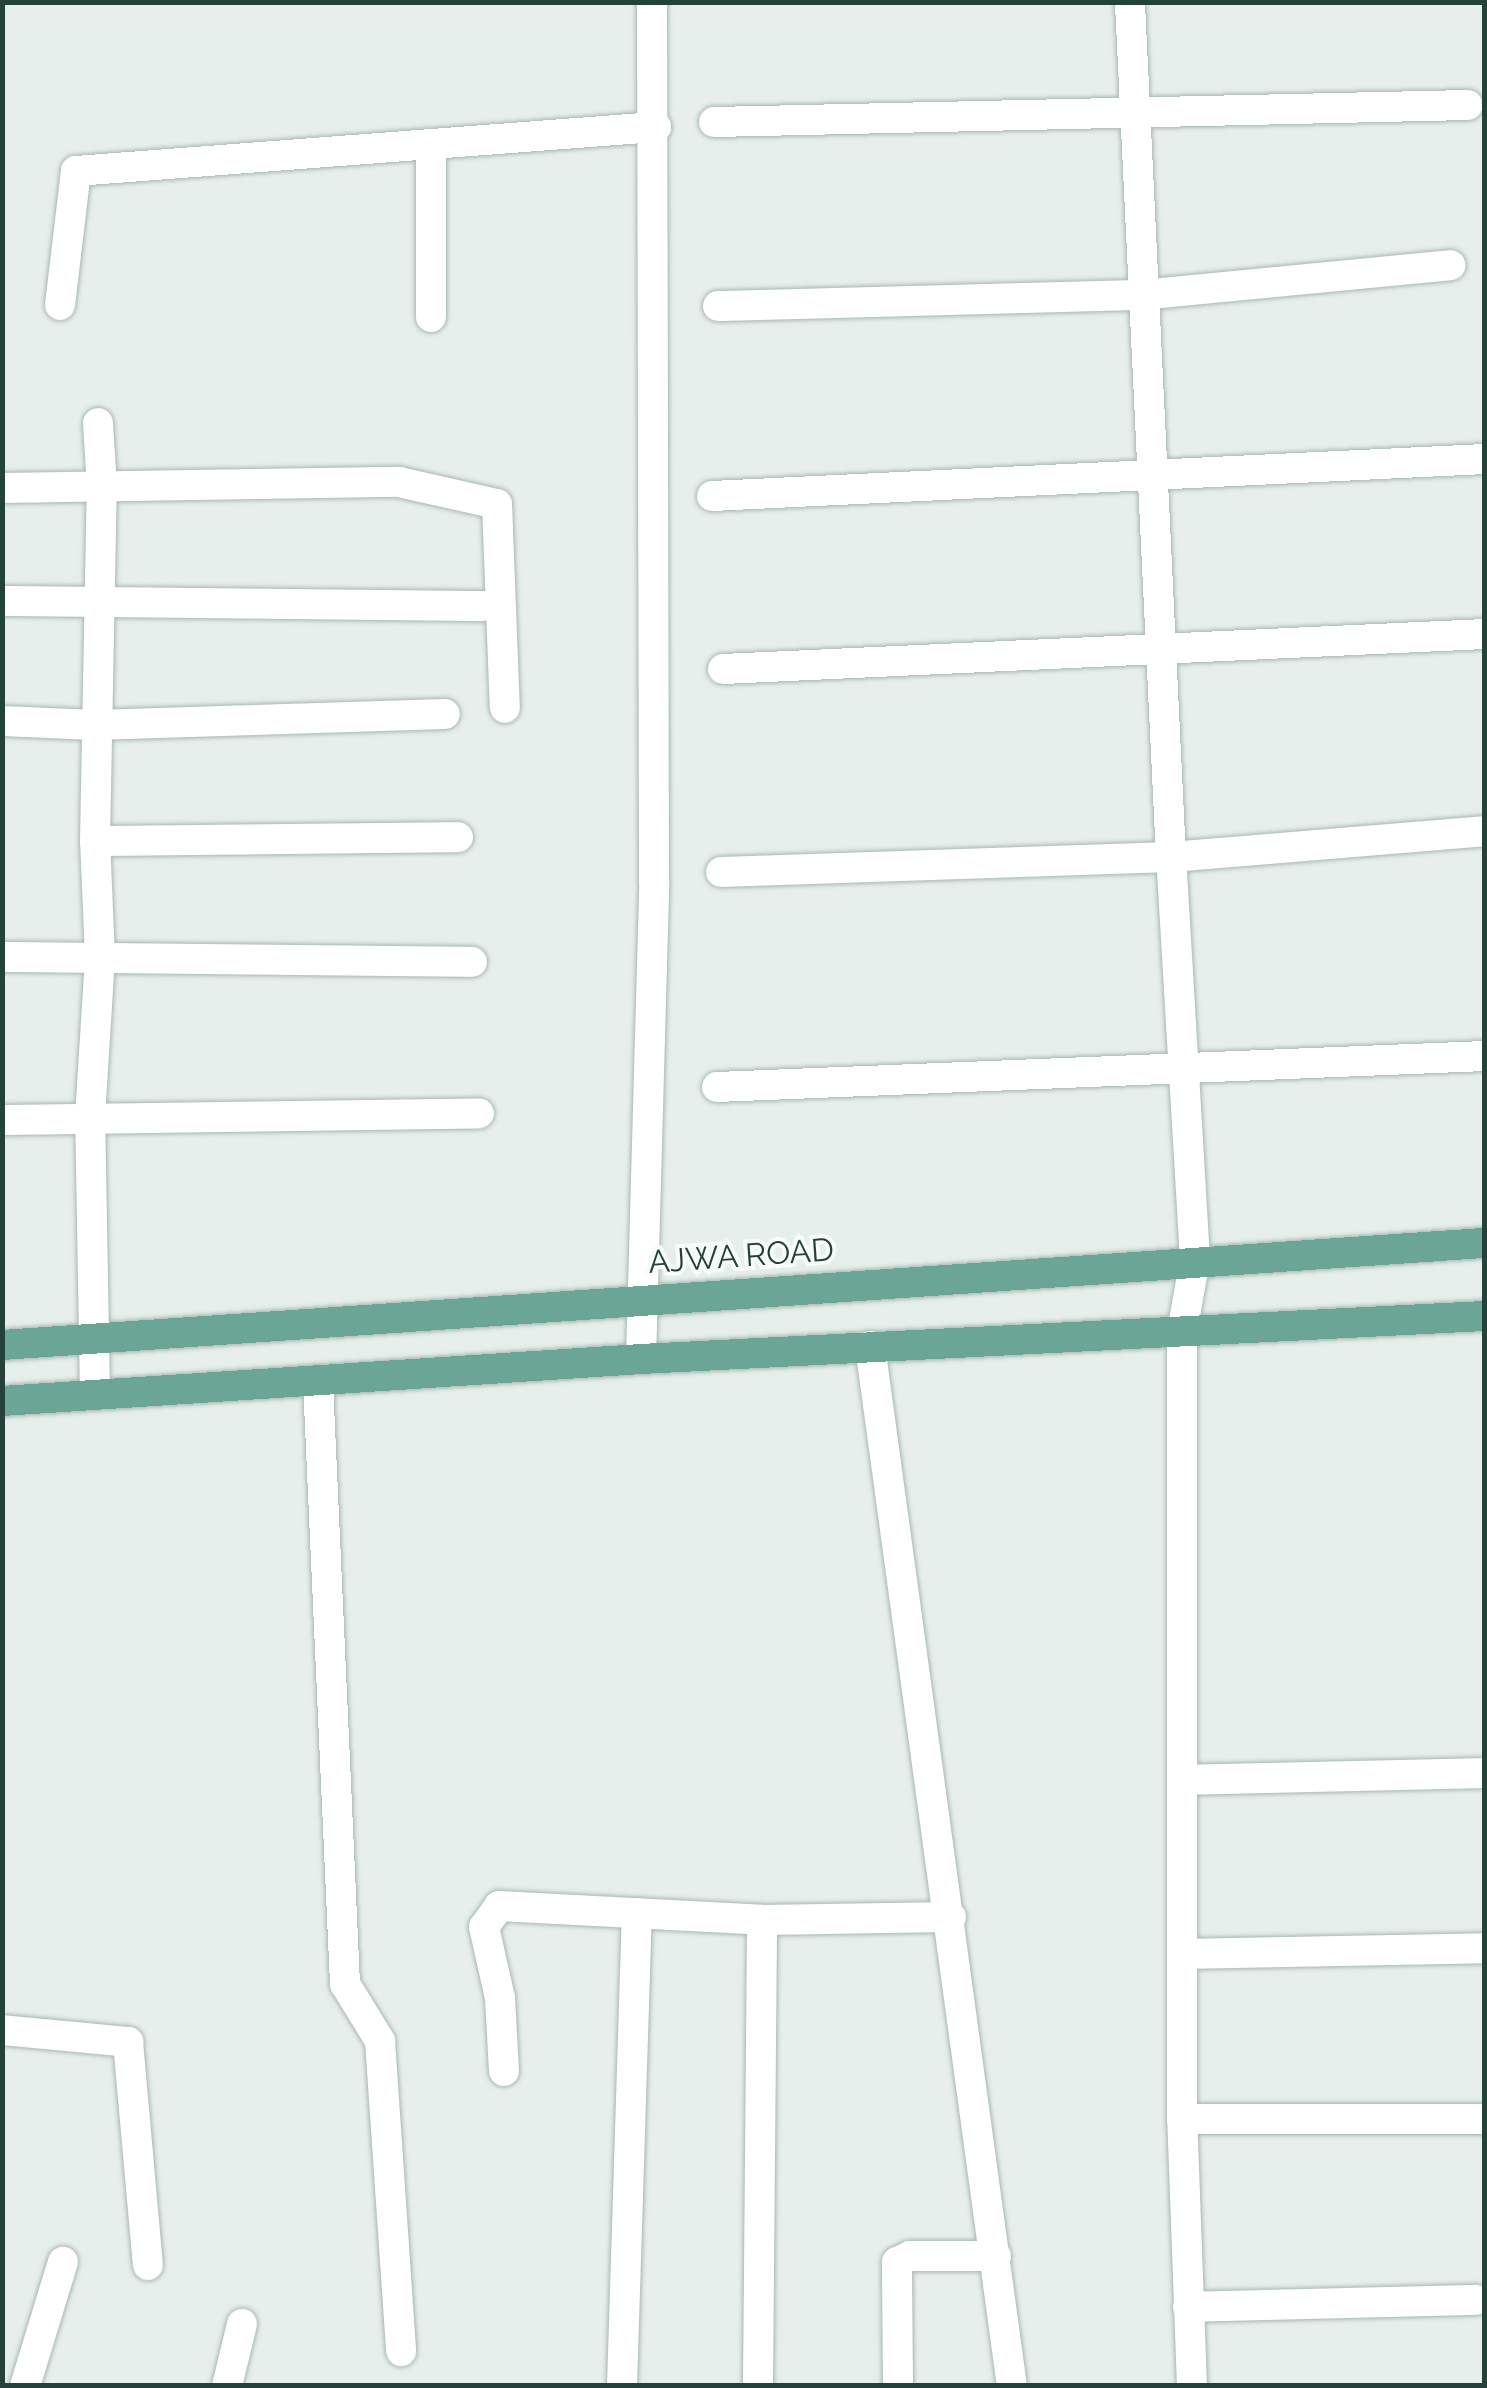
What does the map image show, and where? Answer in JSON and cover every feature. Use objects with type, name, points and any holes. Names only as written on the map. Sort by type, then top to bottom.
[{"type":"main road","name":"AJWA ROAD","points":[[2,1344],[1195,1259],[1484,1243]]},
{"type":"main road","points":[[2,1401],[641,1359],[1484,1316]]},
{"type":"street","points":[[641,1359],[654,881],[656,127],[652,2]]},
{"type":"street","points":[[1130,2],[1148,476],[1195,1259],[1182,1332],[1182,2118],[1192,2386]]},
{"type":"street","points":[[714,122],[1134,109],[1468,105]]},
{"type":"street","points":[[60,305],[76,171],[656,127]]},
{"type":"street","points":[[430,317],[431,144]]},
{"type":"street","points":[[718,306],[1141,295],[1451,264]]},
{"type":"street","points":[[95,1394],[90,1117],[100,958],[94,841],[96,600],[102,488],[98,423]]},
{"type":"street","points":[[712,496],[1484,459]]},
{"type":"street","points":[[2,488],[399,482],[496,504],[505,708]]},
{"type":"street","points":[[2,600],[483,606]]},
{"type":"street","points":[[723,669],[1158,654],[1484,634]]},
{"type":"street","points":[[2,722],[95,726],[446,714]]},
{"type":"street","points":[[721,872],[1171,857],[1484,830]]},
{"type":"street","points":[[94,841],[458,837]]},
{"type":"street","points":[[2,958],[472,962]]},
{"type":"street","points":[[718,1087],[1484,1056]]},
{"type":"street","points":[[2,1120],[479,1113]]},
{"type":"street","points":[[870,1346],[952,1917],[1012,2386]]},
{"type":"street","points":[[318,1382],[345,1984],[380,2041],[401,2352]]},
{"type":"street","points":[[1182,1780],[1484,1773]]},
{"type":"street","points":[[504,2071],[500,1998],[484,1927],[490,1911],[762,1920],[952,1917]]},
{"type":"street","points":[[622,2386],[637,1913]]},
{"type":"street","points":[[758,2386],[762,1920]]},
{"type":"street","points":[[1182,1954],[1484,1948]]},
{"type":"street","points":[[2,2030],[128,2042],[148,2265]]},
{"type":"street","points":[[1182,2118],[1482,2119]]},
{"type":"street","points":[[898,2386],[898,2262],[910,2256],[996,2256]]},
{"type":"street","points":[[25,2386],[62,2262]]},
{"type":"street","points":[[1188,2307],[1476,2300]]},
{"type":"street","points":[[227,2386],[242,2324]]}]
